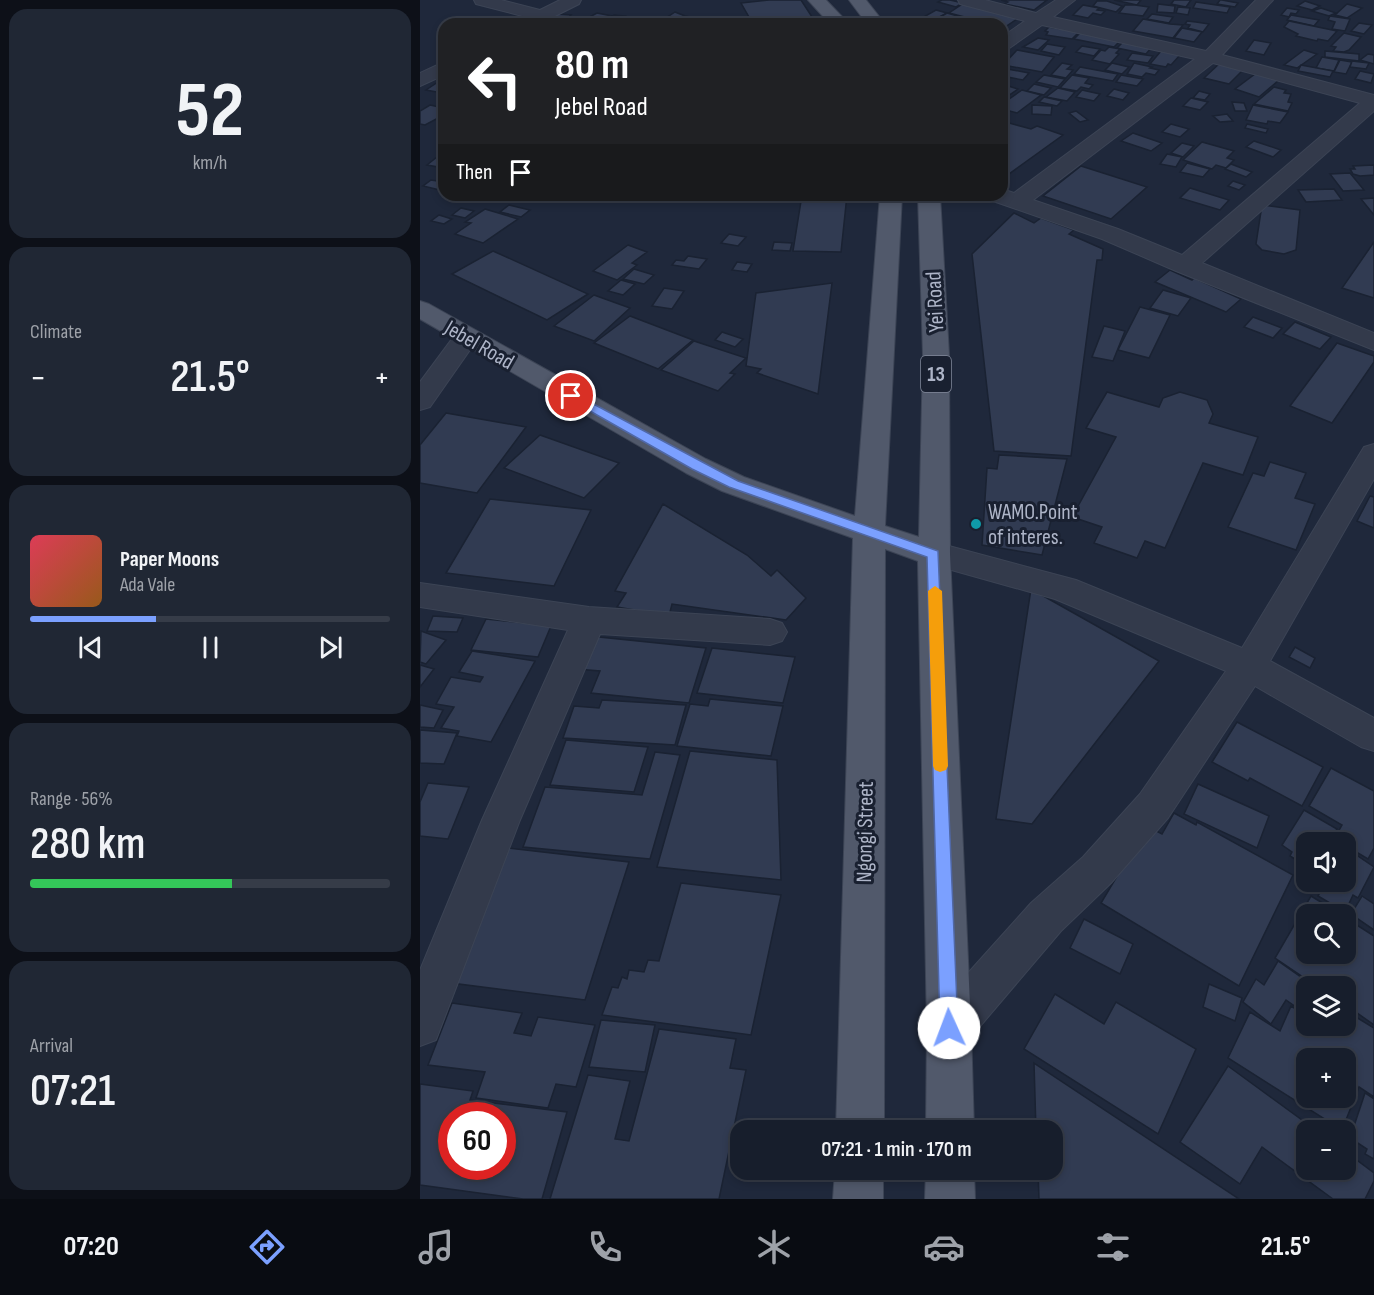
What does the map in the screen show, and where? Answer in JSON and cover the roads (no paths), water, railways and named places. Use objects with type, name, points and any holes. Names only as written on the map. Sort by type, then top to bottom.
[{"type":"main road","points":[[816,0],[834,18]]},
{"type":"main road","points":[[857,0],[871,18]]},
{"type":"main road","name":"Yei Road","points":[[869,532],[891,201]]},
{"type":"main road","name":"Yei Road","points":[[929,201],[936,355],[933,554]]},
{"type":"main road","name":"Jebel Road","points":[[420,309],[696,466],[733,484],[933,554]]},
{"type":"main road","name":"Ngongi Street","points":[[860,1120],[869,532]]},
{"type":"main road","points":[[933,554],[949,1028],[950,1120]]},
{"type":"main road","points":[[858,1199],[859,1180]]},
{"type":"main road","points":[[950,1180],[950,1199]]},
{"type":"street","points":[[482,0],[528,18]]},
{"type":"street","points":[[537,18],[573,0]]},
{"type":"street","points":[[966,0],[1038,19],[1210,57],[1374,101]]},
{"type":"street","points":[[1008,41],[1067,0]]},
{"type":"street","points":[[1008,197],[1210,57],[1265,0]]},
{"type":"street","points":[[420,80],[438,71]]},
{"type":"street","points":[[1184,266],[1374,101]]},
{"type":"street","points":[[1008,198],[1110,234],[1374,342]]},
{"type":"street","points":[[420,401],[466,337]]},
{"type":"street","points":[[949,1028],[1046,917],[1097,870],[1154,806],[1249,666],[1374,454]]},
{"type":"street","points":[[933,554],[1064,589],[1249,666],[1374,736]]},
{"type":"street","points":[[420,595],[589,620],[770,632]]},
{"type":"street","points":[[420,1024],[501,820],[589,620]]},
{"type":"place","name":"WAMO.Point of interes.","points":[[976,524]]}]
